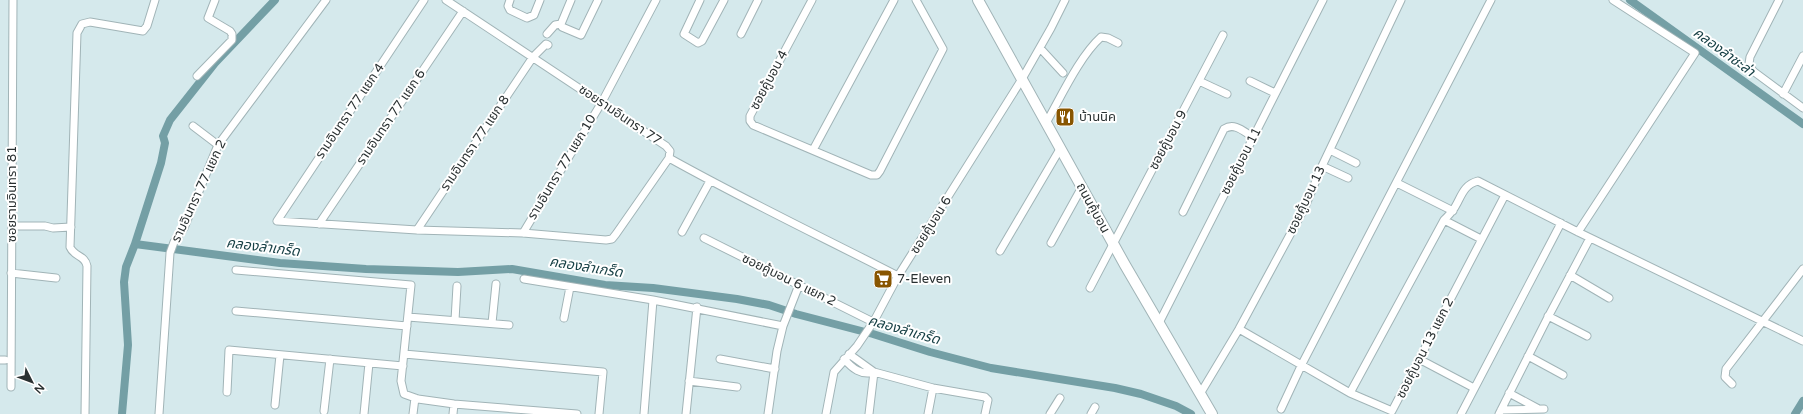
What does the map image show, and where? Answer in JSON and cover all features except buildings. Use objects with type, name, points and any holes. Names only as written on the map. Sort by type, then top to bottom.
[{"type":"main road","name":"ถนนคู้บอน","points":[[978,0],[1060,149],[1212,414]]},
{"type":"street","name":"ซอยรามอินทรา 81","points":[[11,387],[12,0]]},
{"type":"street","points":[[85,414],[87,266],[86,261],[71,251],[70,247],[77,33],[82,24],[90,22],[143,31],[148,26],[155,0]]},
{"type":"street","points":[[197,76],[232,40],[232,34],[230,31],[209,19],[208,16],[216,0]]},
{"type":"street","name":"รามอินทรา 77 แยก 2","points":[[159,414],[170,253],[174,242],[184,228],[218,145],[326,0]]},
{"type":"street","name":"รามอินทรา 77 แยก 4","points":[[319,224],[277,221],[424,0]]},
{"type":"street","name":"ซอยรามอินทรา 77","points":[[446,0],[602,102],[666,146],[670,150],[668,158],[710,181],[898,276]]},
{"type":"street","points":[[510,0],[508,6],[510,10],[527,18],[534,15],[540,0]]},
{"type":"street","points":[[561,24],[571,0]]},
{"type":"street","points":[[561,24],[562,27],[581,35],[598,0]]},
{"type":"street","name":"รามอินทรา 77 แยก 10","points":[[523,233],[602,102],[656,0]]},
{"type":"street","points":[[700,0],[684,34],[698,43],[702,41],[724,0]]},
{"type":"street","points":[[741,34],[758,0]]},
{"type":"street","name":"ซอยคู้บอน 4","points":[[812,0],[750,116],[750,121],[753,125],[813,150]]},
{"type":"street","points":[[894,0],[813,150],[871,175],[877,175],[880,171],[943,49],[916,0]]},
{"type":"street","name":"ซอยคู้บอน 6","points":[[826,414],[832,378],[837,367],[857,346],[869,329],[898,276],[1022,79],[1065,0]]},
{"type":"street","name":"ซอยคู้บอน 11","points":[[1159,323],[1323,0]]},
{"type":"street","name":"ซอยคู้บอน 13","points":[[1200,394],[1239,329],[1305,207],[1322,166],[1401,0]]},
{"type":"street","points":[[1281,409],[1302,364],[1491,0]]},
{"type":"street","points":[[1578,232],[1695,53],[1613,0]]},
{"type":"street","points":[[1779,0],[1750,57],[1749,64],[1752,71],[1803,108]]},
{"type":"street","name":"รามอินทรา 77 แยก 6","points":[[319,224],[463,11]]},
{"type":"street","points":[[547,34],[555,25],[561,24]]},
{"type":"street","name":"ซอยคู้บอน 9","points":[[1090,288],[1223,35]]},
{"type":"street","points":[[1046,123],[1088,52],[1097,41],[1101,37],[1108,38],[1118,43]]},
{"type":"street","name":"รามอินทรา 77 แยก 8","points":[[417,230],[533,57],[543,46],[546,44],[548,45]]},
{"type":"street","points":[[1040,48],[1063,72]]},
{"type":"street","points":[[1783,94],[1803,56]]},
{"type":"street","points":[[1199,81],[1228,94]]},
{"type":"street","points":[[1250,81],[1275,94]]},
{"type":"street","points":[[193,126],[218,145]]},
{"type":"street","points":[[1183,212],[1224,129],[1229,126],[1234,126],[1253,137]]},
{"type":"street","points":[[1000,251],[1060,149]]},
{"type":"street","points":[[1330,150],[1356,163]]},
{"type":"street","points":[[319,224],[417,230],[523,233],[606,240],[612,239],[668,158]]},
{"type":"street","points":[[1322,166],[1348,178]]},
{"type":"street","points":[[682,232],[710,181]]},
{"type":"street","points":[[1350,393],[1444,220],[1453,210],[1466,187],[1472,182],[1478,181],[1590,238],[1763,320],[1803,341]]},
{"type":"street","points":[[1397,183],[1453,210]]},
{"type":"street","points":[[1051,243],[1082,187]]},
{"type":"street","name":"ซอยคู้บอน 13 แยก 2","points":[[1239,329],[1350,393],[1392,411],[1481,239],[1505,196]]},
{"type":"street","points":[[1444,220],[1481,239]]},
{"type":"street","points":[[1461,414],[1561,223]]},
{"type":"street","points":[[12,226],[45,226],[53,228],[71,227]]},
{"type":"street","name":"ซอยคู้บอน 6 แยก 2","points":[[704,238],[873,322]]},
{"type":"street","points":[[1509,393],[1541,409],[1500,412],[1509,393],[1548,316],[1590,238]]},
{"type":"street","points":[[1732,384],[1726,377],[1726,369],[1803,269]]},
{"type":"street","points":[[236,270],[411,285],[401,381],[404,394],[415,398],[496,411],[577,414]]},
{"type":"street","points":[[11,273],[56,278]]},
{"type":"street","points":[[1570,275],[1609,298]]},
{"type":"street","points":[[524,279],[653,300],[784,325]]},
{"type":"street","points":[[492,323],[496,284]]},
{"type":"street","points":[[768,414],[777,351],[792,301],[799,285]]},
{"type":"street","points":[[455,320],[457,286]]},
{"type":"street","points":[[564,318],[570,287]]},
{"type":"street","points":[[644,414],[653,300]]},
{"type":"street","points":[[686,414],[696,308]]},
{"type":"street","points":[[236,311],[407,326]]},
{"type":"street","points":[[1548,316],[1586,336]]},
{"type":"street","points":[[408,317],[509,325]]},
{"type":"street","points":[[227,392],[229,350],[403,366]]},
{"type":"street","points":[[275,405],[280,354]]},
{"type":"street","points":[[404,354],[603,372],[598,414]]},
{"type":"street","points":[[849,354],[874,372],[933,388],[985,397],[988,400],[985,414]]},
{"type":"street","points":[[1528,356],[1563,375]]},
{"type":"street","points":[[720,358],[775,369]]},
{"type":"street","points":[[324,411],[330,359]]},
{"type":"street","points":[[844,360],[860,372],[868,374],[874,372]]},
{"type":"street","points":[[1419,360],[1474,388]]},
{"type":"street","points":[[364,414],[369,363]]},
{"type":"street","points":[[869,414],[874,372]]},
{"type":"street","points":[[690,380],[738,387]]},
{"type":"street","points":[[928,414],[933,388]]},
{"type":"street","points":[[413,414],[415,398]]},
{"type":"street","points":[[1050,414],[1060,398]]},
{"type":"street","points":[[453,414],[454,404]]},
{"type":"street","points":[[1091,414],[1095,407]]},
{"type":"waterway","points":[[135,244],[161,163],[165,143],[163,136],[170,120],[215,63],[275,0]]},
{"type":"waterway","name":"คลองลำชะล่า","points":[[1630,0],[1803,124]]},
{"type":"waterway","name":"คลองลำเกร็ด","points":[[122,414],[128,345],[124,282],[126,267],[135,244],[280,263],[366,269],[458,272],[512,269],[605,285],[653,288],[737,299],[769,305],[796,314],[873,334],[930,352],[991,368],[1115,388],[1141,394],[1176,406],[1191,414]]},
{"type":"waterway","points":[[1795,414],[1803,401]]},
{"type":"place","name":"บ้านนิค","points":[[1065,117]]},
{"type":"place","name":"7-Eleven","points":[[883,279]]}]
